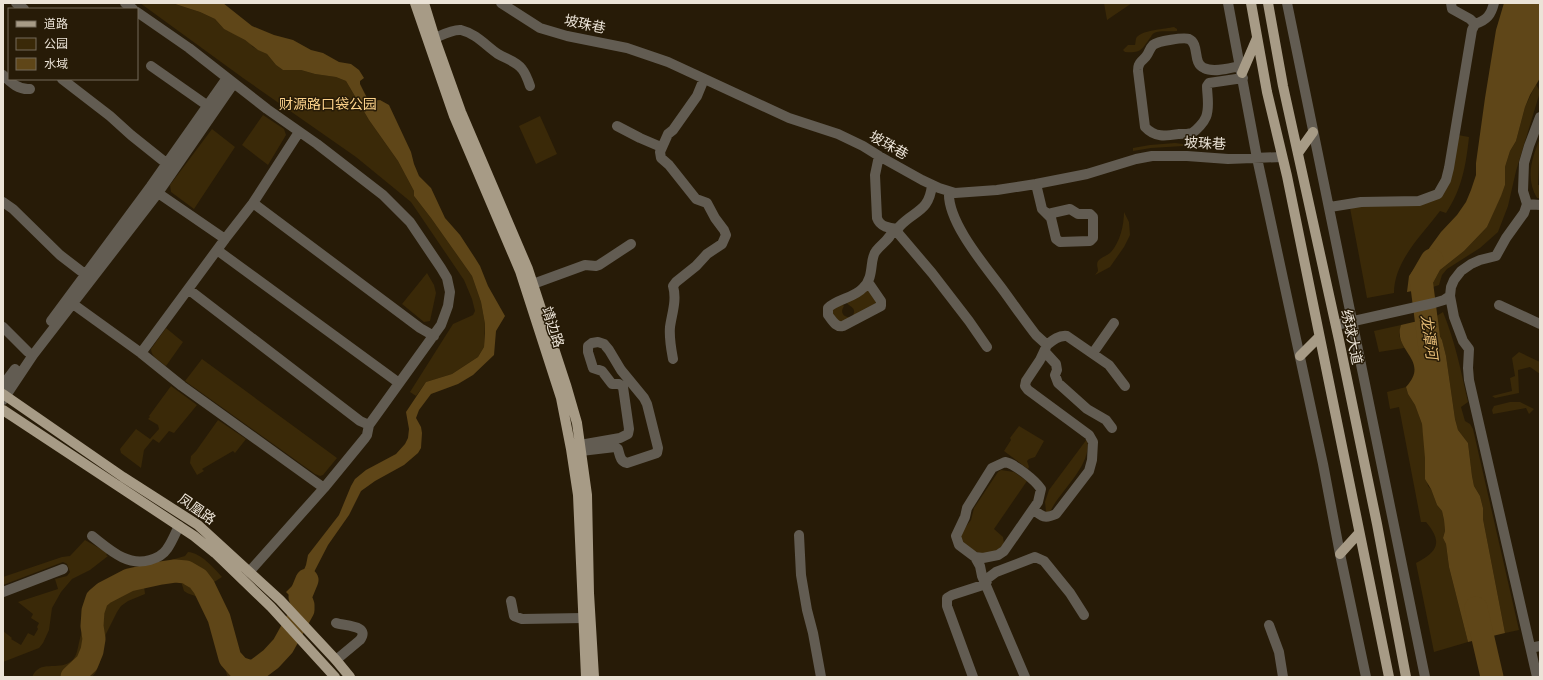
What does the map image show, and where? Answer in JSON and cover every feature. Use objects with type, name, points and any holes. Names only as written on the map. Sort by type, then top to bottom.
[{"type":"main road","name":"靖边路","points":[[415,3],[454,116],[520,272],[561,398],[578,496],[586,677]]},
{"type":"main road","name":"靖边路","points":[[424,3],[435,38],[475,146],[496,191],[533,284],[577,423],[587,495],[589,593],[594,677]]},
{"type":"main road","points":[[1251,3],[1267,92],[1282,157],[1389,677]]},
{"type":"main road","name":"绣球大道","points":[[1268,3],[1298,153],[1336,325],[1377,524],[1406,677]]},
{"type":"main road","points":[[1242,72],[1257,38]]},
{"type":"main road","points":[[1298,153],[1313,132]]},
{"type":"main road","points":[[1300,356],[1319,337]]},
{"type":"main road","name":"凤凰路","points":[[4,397],[123,477],[198,525],[288,608],[350,677]]},
{"type":"main road","name":"凤凰路","points":[[3,410],[194,536],[215,553],[278,616],[335,677]]},
{"type":"main road","points":[[1340,554],[1359,533]]},
{"type":"street","name":"坡珠巷","points":[[501,3],[540,28],[567,36],[627,48],[668,62],[789,118],[838,134],[863,146],[932,185],[949,192],[963,193],[1036,184],[1087,174],[1136,159],[1152,156],[1187,156],[1228,159],[1282,157]]},
{"type":"street","points":[[1228,3],[1257,158],[1323,464],[1366,677]]},
{"type":"street","points":[[1287,3],[1426,677]]},
{"type":"street","points":[[1451,3],[1452,8],[1470,19],[1475,24]]},
{"type":"street","points":[[1475,24],[1486,20],[1490,15],[1494,3]]},
{"type":"street","points":[[138,13],[189,48],[350,169],[394,204],[410,222],[441,268],[447,278],[450,292],[448,306],[443,321],[434,336],[369,425],[367,435],[324,488],[249,572]]},
{"type":"street","points":[[1330,207],[1361,202],[1419,201],[1438,194],[1446,180],[1449,168],[1469,46],[1475,24]]},
{"type":"street","points":[[435,38],[460,30],[475,36],[498,54],[514,62],[521,68],[530,86]]},
{"type":"street","points":[[1184,39],[1190,40],[1194,43],[1199,65],[1202,68],[1208,70],[1242,72],[1209,83],[1207,86],[1208,105],[1206,116],[1199,127],[1192,133],[1156,136],[1149,132],[1145,127],[1138,71],[1139,65],[1153,45],[1159,42],[1184,39]]},
{"type":"street","points":[[151,66],[208,106]]},
{"type":"street","points":[[673,359],[670,329],[675,300],[673,286],[707,254],[722,244],[726,236],[724,230],[707,204],[696,199],[664,162],[660,152],[668,134],[673,130],[698,96],[704,79]]},
{"type":"street","points":[[9,80],[18,87],[25,90],[30,89]]},
{"type":"street","points":[[63,80],[110,116],[122,128],[166,163]]},
{"type":"street","points":[[3,385],[86,275],[208,106],[230,80]]},
{"type":"street","points":[[4,397],[33,355],[158,193],[230,80]]},
{"type":"street","points":[[1537,677],[1469,380],[1469,350],[1463,341],[1454,318],[1450,296],[1454,280],[1461,271],[1476,262],[1496,256],[1506,238],[1524,213],[1527,204],[1523,191],[1524,163],[1540,117]]},
{"type":"street","points":[[617,126],[661,147]]},
{"type":"street","points":[[142,353],[253,203],[299,132]]},
{"type":"street","points":[[879,156],[875,175],[877,218],[879,223],[895,229],[932,273],[973,326],[987,347]]},
{"type":"street","points":[[1036,184],[1042,209],[1048,214],[1053,222],[1056,239],[1060,242],[1090,241],[1094,238],[1093,217],[1090,214],[1078,214],[1070,209],[1048,214]]},
{"type":"street","points":[[868,282],[881,301],[881,306],[843,326],[840,327],[837,325],[828,315],[828,308],[863,289],[868,282],[873,267],[873,256],[876,251],[889,238],[895,229],[904,221],[913,217],[926,204],[932,185]]},
{"type":"street","points":[[949,192],[948,199],[952,210],[968,242],[1046,348],[1056,364],[1057,370],[1055,375],[1058,383],[1088,409],[1106,420],[1112,428]]},
{"type":"street","points":[[158,193],[225,239]]},
{"type":"street","points":[[3,202],[13,209],[60,254],[86,275]]},
{"type":"street","points":[[253,203],[420,328],[434,336]]},
{"type":"street","points":[[1527,204],[1540,205]]},
{"type":"street","points":[[533,284],[585,265],[599,265],[631,244]]},
{"type":"street","points":[[217,250],[399,382]]},
{"type":"street","points":[[188,289],[360,421],[369,425]]},
{"type":"street","points":[[1336,325],[1434,303],[1444,300],[1450,296]]},
{"type":"street","points":[[73,304],[142,353],[182,386],[324,488]]},
{"type":"street","points":[[1499,304],[1540,324]]},
{"type":"street","points":[[1093,353],[1114,323]]},
{"type":"street","points":[[3,326],[28,352]]},
{"type":"street","points":[[1033,509],[1044,517],[1049,518],[1056,514],[1089,471],[1092,460],[1093,442],[1089,435],[1054,410],[1025,386],[1046,348],[1053,340],[1062,335],[1067,336],[1109,365],[1125,386]]},
{"type":"street","points":[[598,342],[604,344],[609,350],[621,370],[647,404],[658,448],[657,453],[627,463],[623,462],[618,449],[615,447],[581,448],[620,438],[628,434],[629,429],[623,387],[619,384],[612,384],[602,371],[593,368],[588,346],[592,343],[598,342]]},
{"type":"street","points":[[975,557],[990,558],[1004,551],[1033,509],[1040,495],[1041,489],[1038,484],[1010,463],[1004,462],[992,468],[967,508],[965,518],[956,536],[959,545],[975,557],[980,566],[984,582],[1026,677]]},
{"type":"street","points":[[92,536],[121,557],[131,561],[143,562],[158,558],[167,549],[179,526]]},
{"type":"street","points":[[799,535],[801,575],[821,677]]},
{"type":"street","points":[[973,677],[947,606],[947,598],[952,595],[984,582],[996,572],[1030,558],[1040,558],[1070,593],[1084,615]]},
{"type":"street","points":[[3,592],[64,569]]},
{"type":"street","points":[[511,601],[514,616],[522,619],[583,618]]},
{"type":"street","points":[[336,623],[360,628],[363,632],[363,636],[360,640],[336,660]]},
{"type":"street","points":[[1269,625],[1279,652],[1283,677]]},
{"type":"green space","name":"财源路口袋公园","points":[[140,3],[172,3],[200,12],[215,19],[224,29],[267,54],[276,65],[283,70],[301,70],[336,77],[346,81],[369,120],[398,161],[414,191],[414,196],[472,276],[481,302],[485,324],[484,347],[478,357],[452,374],[426,382],[416,396],[410,392],[453,324],[473,315],[475,311],[464,280],[411,202],[356,157],[243,78]]},
{"type":"green space","points":[[1104,3],[1132,3],[1107,20]]},
{"type":"green space","points":[[1174,27],[1177,31],[1162,31],[1154,33],[1143,48],[1138,51],[1125,52],[1123,50],[1128,45],[1135,45],[1136,38],[1141,34]]},
{"type":"green space","points":[[1536,84],[1540,92],[1516,171],[1508,206],[1498,232],[1480,248],[1447,269],[1442,275],[1439,285],[1433,287],[1433,283],[1440,270],[1464,251],[1487,227],[1505,185],[1505,167],[1510,151],[1516,141],[1525,107]]},
{"type":"green space","points":[[263,115],[284,129],[286,135],[268,165],[242,145]]},
{"type":"green space","points":[[540,116],[557,154],[536,164],[519,126]]},
{"type":"green space","points":[[212,129],[235,147],[194,209],[171,192],[170,185]]},
{"type":"green space","points":[[1458,135],[1469,137],[1466,157],[1460,186],[1446,213],[1440,211],[1410,249],[1395,281],[1394,293],[1367,298],[1350,208],[1440,197]]},
{"type":"green space","points":[[1540,138],[1538,185],[1540,185],[1540,198],[1537,198],[1531,183],[1531,168],[1534,153]]},
{"type":"green space","points":[[1175,143],[1183,144],[1183,146],[1133,151],[1133,148]]},
{"type":"green space","points":[[1124,212],[1129,222],[1130,235],[1124,247],[1110,267],[1095,275],[1098,271],[1098,261],[1108,255],[1117,243],[1122,228]]},
{"type":"green space","points":[[427,273],[434,285],[436,293],[430,321],[424,322],[402,304]]},
{"type":"green space","points":[[866,291],[870,291],[879,301],[855,318],[853,315],[854,310],[846,302]]},
{"type":"green space","points":[[842,304],[844,306],[842,310],[843,314],[849,317],[842,324],[831,313],[831,310]]},
{"type":"green space","points":[[1443,312],[1454,345],[1468,402],[1461,407],[1465,421],[1470,424],[1473,429],[1519,630],[1505,633],[1483,519],[1483,508],[1480,496],[1474,486],[1468,443],[1458,430],[1455,419],[1446,356],[1442,340],[1438,333],[1435,317]]},
{"type":"green space","points":[[1401,325],[1399,335],[1404,348],[1379,352],[1374,331]]},
{"type":"green space","points":[[166,328],[183,342],[166,366],[154,357],[151,349]]},
{"type":"green space","points":[[1519,352],[1540,362],[1540,374],[1530,367],[1518,370],[1519,393],[1495,398],[1492,396],[1512,391],[1510,378],[1515,376],[1512,358]]},
{"type":"green space","points":[[202,359],[337,458],[323,475],[320,476],[315,474],[185,381]]},
{"type":"green space","points":[[171,386],[197,405],[174,433],[169,431],[159,443],[153,439],[144,450],[141,468],[121,453],[120,449],[136,429],[150,439],[159,429],[158,425],[148,419]]},
{"type":"green space","points":[[1406,387],[1422,424],[1425,445],[1425,469],[1428,486],[1431,489],[1437,505],[1442,511],[1445,531],[1443,538],[1446,544],[1449,567],[1468,642],[1434,652],[1416,563],[1429,555],[1436,546],[1435,535],[1426,522],[1421,522],[1399,407],[1390,409],[1387,392]]},
{"type":"green space","points":[[1510,402],[1520,402],[1534,409],[1529,414],[1526,408],[1493,414],[1492,410],[1494,406]]},
{"type":"green space","points":[[218,420],[246,439],[235,453],[233,451],[202,469],[204,471],[197,475],[190,463],[191,456]]},
{"type":"green space","points":[[1019,426],[1044,441],[1035,457],[1027,461],[1029,467],[1028,469],[1004,451],[1011,440],[1010,438]]},
{"type":"green space","points":[[1087,439],[1088,449],[1081,468],[1050,512],[1046,512],[1045,502],[1049,490]]},
{"type":"green space","points":[[1001,470],[1014,472],[1027,481],[994,529],[1003,537],[1004,544],[993,552],[982,554],[960,542],[961,533],[971,520],[974,508],[998,472]]},
{"type":"green space","points":[[85,540],[108,553],[106,555],[108,556],[90,570],[72,579],[61,592],[52,608],[49,630],[39,648],[3,662],[3,631],[12,638],[11,639],[21,645],[28,633],[34,636],[38,629],[37,627],[39,623],[31,618],[33,614],[18,602],[58,589],[55,579],[67,576],[70,572],[67,564],[63,562],[3,585],[3,577],[62,557],[70,556]]},
{"type":"green space","points":[[188,552],[198,555],[211,565],[222,577],[211,584],[196,571],[187,568],[169,567],[140,572],[139,569],[185,556]]},
{"type":"green space","points":[[176,576],[183,577],[196,584],[209,601],[215,614],[233,677],[228,677],[227,675],[213,623],[205,604],[201,599],[184,591],[180,578]]},
{"type":"green space","points":[[144,580],[142,583],[145,594],[128,601],[121,606],[117,612],[106,634],[100,662],[96,672],[92,677],[81,677],[91,664],[97,649],[97,613],[100,602],[107,596],[128,585]]},
{"type":"green space","points":[[87,624],[89,638],[87,650],[82,661],[59,677],[32,677],[39,668],[60,666],[70,662],[76,655],[81,634]]},
{"type":"water","points":[[172,3],[223,3],[252,26],[274,35],[293,40],[311,50],[323,53],[339,62],[351,64],[359,70],[364,78],[360,81],[360,84],[368,100],[380,100],[389,105],[411,152],[419,176],[431,188],[445,218],[460,235],[480,266],[488,286],[505,316],[496,331],[494,355],[473,375],[458,384],[431,394],[419,410],[416,418],[421,427],[422,433],[421,448],[418,453],[404,465],[375,481],[361,491],[349,515],[328,545],[312,576],[310,592],[306,599],[308,608],[305,611],[286,592],[301,577],[308,555],[339,515],[355,479],[366,470],[396,454],[405,444],[408,438],[409,429],[406,412],[426,382],[452,374],[478,357],[484,347],[485,333],[481,302],[472,276],[414,196],[414,191],[398,161],[369,120],[346,81],[336,77],[301,70],[283,70],[276,65],[267,54],[224,29],[215,19],[200,12]]},
{"type":"water","points":[[1504,3],[1540,3],[1540,78],[1525,107],[1516,141],[1510,151],[1505,167],[1505,185],[1487,227],[1464,251],[1440,270],[1433,283],[1433,287],[1407,292],[1409,276],[1441,232],[1457,215],[1466,202],[1471,190],[1476,175],[1476,163],[1496,30]]},
{"type":"water","points":[[1435,317],[1438,333],[1442,340],[1446,356],[1455,419],[1458,430],[1468,443],[1474,486],[1480,496],[1483,508],[1483,519],[1505,633],[1468,642],[1449,567],[1446,544],[1443,538],[1445,531],[1442,511],[1437,505],[1431,489],[1425,479],[1422,424],[1406,387],[1413,378],[1413,362],[1402,342],[1400,334],[1401,325]]},
{"type":"waterway","name":"龙潭河","points":[[1430,349],[1421,279],[1432,260]]},
{"type":"waterway","points":[[72,677],[87,663],[92,651],[94,639],[92,626],[93,611],[97,599],[104,593],[129,580],[175,571],[186,572],[198,579],[204,587],[219,618],[230,658],[239,668],[248,671],[255,671],[271,659],[283,646],[303,610],[300,597],[307,580]]},
{"type":"waterway","name":"龙潭河","points":[[1476,608],[1492,677]]}]
